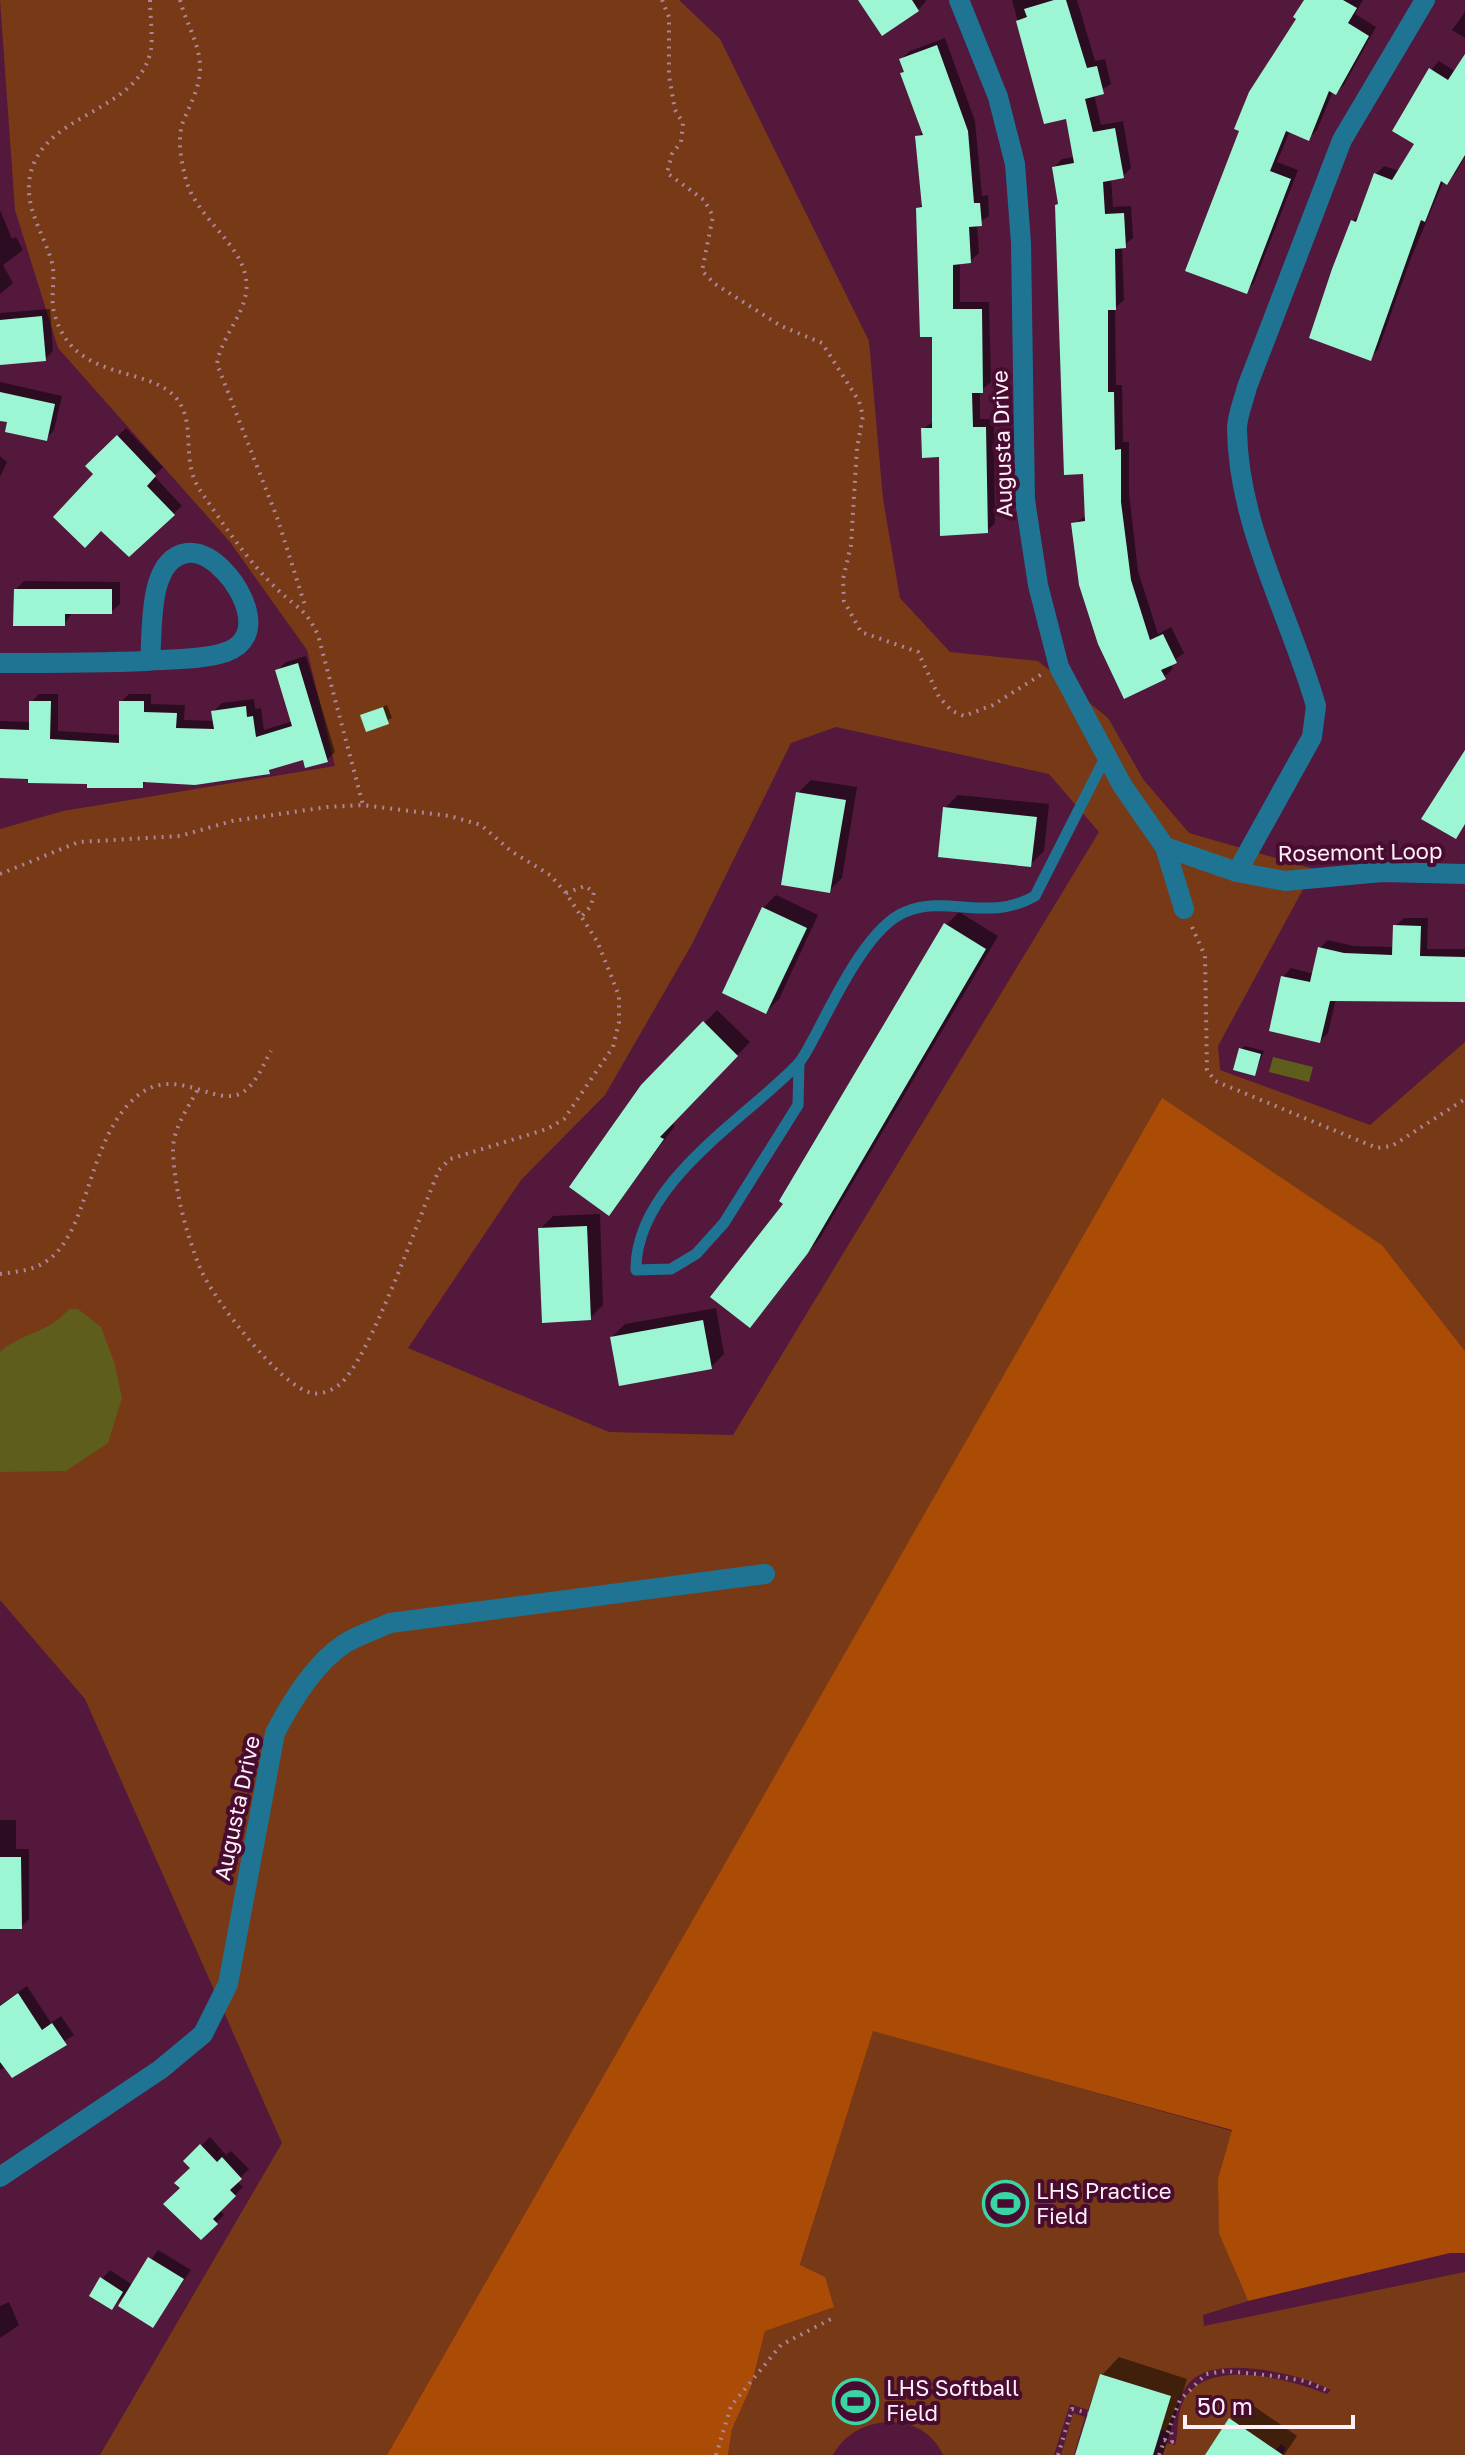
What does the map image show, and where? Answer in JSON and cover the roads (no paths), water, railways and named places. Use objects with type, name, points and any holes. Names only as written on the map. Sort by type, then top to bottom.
[{"type":"street","name":"Augusta Drive","points":[[959,0],[998,97],[1015,164],[1021,243],[1025,500],[1038,585],[1059,667],[1107,755],[1165,847],[1184,909]]},
{"type":"street","points":[[1237,872],[1312,737],[1316,706],[1250,520],[1241,475],[1237,426],[1247,387],[1342,140],[1425,0]]},
{"type":"street","points":[[0,663],[92,664],[150,660],[228,651],[240,641],[249,626],[245,598],[217,563],[197,553],[186,553],[174,557],[165,567],[158,582],[150,660]]},
{"type":"street","name":"Rosemont Loop","points":[[1165,847],[1237,872],[1285,881],[1382,872],[1465,874]]},
{"type":"street","name":"Augusta Drive","points":[[0,2177],[161,2069],[203,2034],[228,1984],[275,1733],[313,1675],[343,1645],[390,1623],[765,1574]]},
{"type":"lane","points":[[799,1063],[798,1105],[724,1223],[696,1254],[671,1269],[636,1270],[636,1253],[647,1224],[679,1174],[733,1119],[799,1063],[842,987],[877,935],[904,912],[932,907],[993,910],[1015,907],[1035,896],[1107,755]]},
{"type":"place","name":"LHS Practice Field","points":[[1005,2204]]},
{"type":"place","name":"LHS Softball Field","points":[[855,2401]]}]
